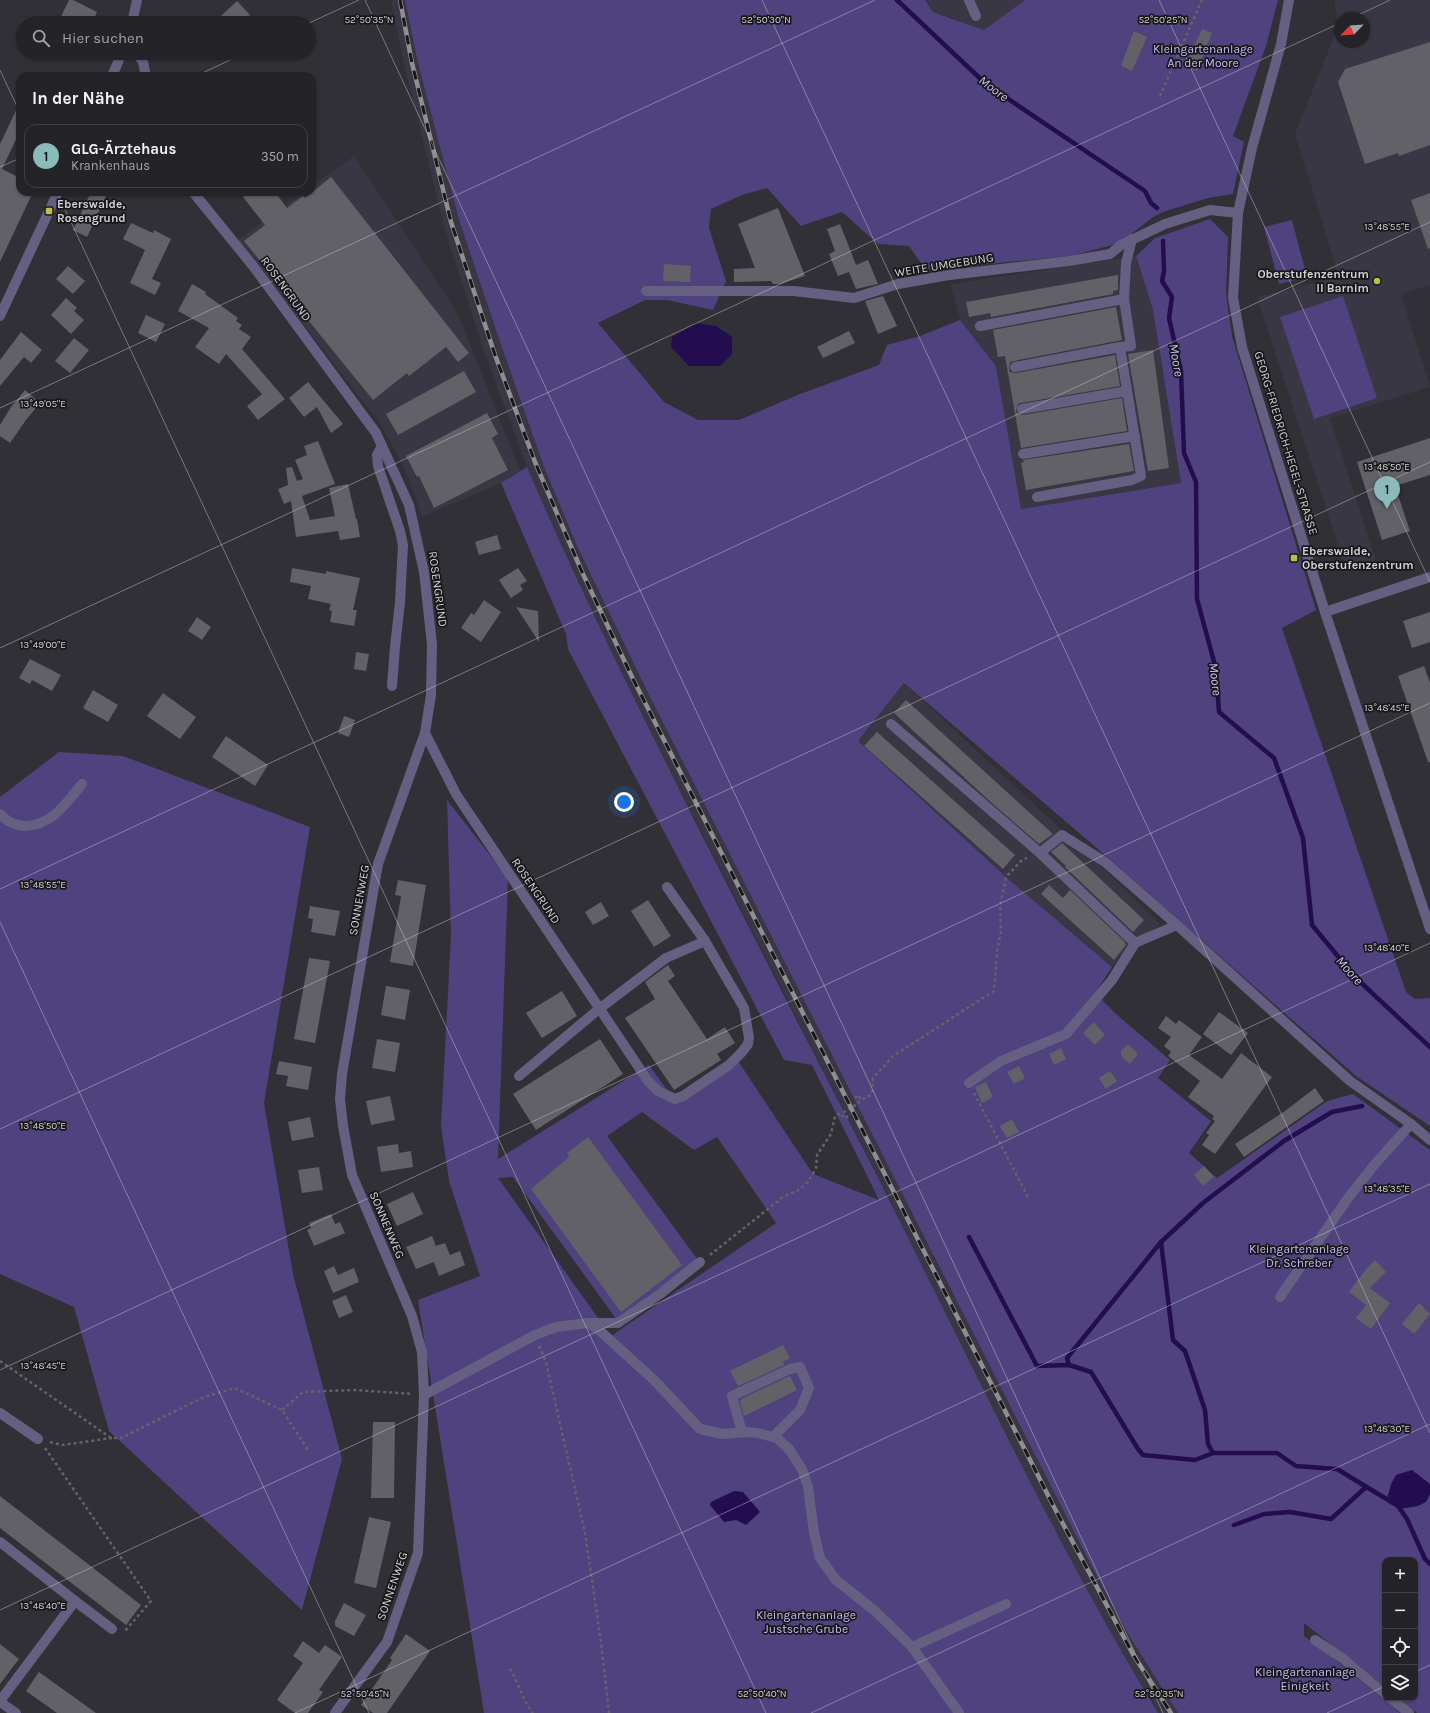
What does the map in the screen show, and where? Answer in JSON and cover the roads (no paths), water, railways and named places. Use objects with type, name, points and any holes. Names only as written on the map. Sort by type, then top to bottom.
[{"type":"street","points":[[134,16],[137,0]]},
{"type":"street","points":[[969,0],[976,16]]},
{"type":"street","name":"GEORG-FRIEDRICH-HEGEL-STRASSE","points":[[1289,0],[1282,44],[1252,148],[1238,213],[1233,298],[1242,347],[1325,612],[1430,929]]},
{"type":"street","points":[[114,72],[119,60]]},
{"type":"street","points":[[142,60],[145,72]]},
{"type":"street","points":[[0,316],[56,196]]},
{"type":"street","name":"ROSENGRUND","points":[[196,196],[253,266],[376,433],[409,504],[424,572],[432,644],[431,695],[425,732],[456,794],[648,1082],[658,1091],[675,1100],[728,1065],[748,1044],[749,1038],[744,1008],[704,941]]},
{"type":"street","name":"WEITE UMGEBUNG","points":[[646,291],[794,291],[854,298],[898,284],[949,275],[1069,261],[1110,254],[1132,239],[1165,224],[1210,210],[1238,213]]},
{"type":"street","points":[[1015,367],[1120,346],[1131,346],[1124,299],[1126,263],[1132,239]]},
{"type":"street","points":[[980,326],[1124,299]]},
{"type":"street","points":[[1037,497],[1132,480],[1141,476],[1120,346]]},
{"type":"street","points":[[1022,409],[1127,391]]},
{"type":"street","points":[[1023,454],[1135,436]]},
{"type":"street","points":[[382,446],[377,455],[378,466],[403,544],[400,602],[392,686]]},
{"type":"street","points":[[1325,612],[1430,577]]},
{"type":"street","points":[[891,724],[1040,853],[1135,943]]},
{"type":"street","name":"SONNENWEG","points":[[335,1713],[387,1642],[418,1553],[424,1395],[422,1352],[412,1316],[352,1175],[343,1126],[340,1099],[342,1074],[378,864],[425,732]]},
{"type":"street","points":[[0,814],[10,823],[19,826],[42,824],[53,817],[82,784]]},
{"type":"street","points":[[1040,853],[1062,835],[1104,862],[1177,925],[1350,1081],[1430,1140]]},
{"type":"street","points":[[519,1076],[599,1009],[666,958],[704,941],[667,887]]},
{"type":"street","points":[[969,1083],[1001,1061],[1066,1034],[1112,980],[1135,943],[1177,925]]},
{"type":"street","points":[[1280,1297],[1348,1198],[1410,1124]]},
{"type":"street","points":[[424,1395],[535,1335],[556,1327],[588,1322],[618,1323],[660,1294],[700,1262]]},
{"type":"street","points":[[588,1322],[599,1330],[655,1381],[700,1429],[723,1434],[742,1432],[758,1433],[777,1438],[789,1449],[802,1469],[808,1487],[814,1533],[820,1558],[836,1580],[874,1611],[912,1647],[959,1713]]},
{"type":"street","points":[[742,1432],[732,1396],[790,1369],[800,1367],[809,1388],[800,1410],[773,1437]]},
{"type":"street","points":[[0,1413],[38,1439]]},
{"type":"street","points":[[0,1542],[112,1629]]},
{"type":"street","points":[[16,1713],[0,1701],[75,1601]]},
{"type":"street","points":[[912,1647],[1006,1604]]},
{"type":"street","points":[[1315,1640],[1342,1658],[1382,1691]]},
{"type":"street","points":[[1394,1701],[1408,1713]]},
{"type":"waterway","name":"Moore","points":[[897,0],[986,84],[1145,191],[1151,203],[1157,208]]},
{"type":"waterway","name":"Moore","points":[[1163,241],[1164,271],[1162,281],[1172,297],[1169,318],[1181,371],[1184,453],[1196,482],[1197,599],[1216,669],[1219,712],[1274,758],[1303,838],[1312,925],[1356,978],[1430,1047]]},
{"type":"waterway","points":[[1213,1453],[1208,1444],[1205,1410],[1185,1351],[1173,1340],[1161,1242],[1203,1203],[1284,1141],[1332,1112],[1362,1106]]},
{"type":"waterway","points":[[969,1237],[1037,1366],[1069,1365],[1091,1372],[1143,1455],[1195,1460],[1213,1453],[1277,1453],[1296,1466],[1337,1469],[1398,1506],[1407,1519],[1425,1559],[1430,1564]]},
{"type":"waterway","points":[[1069,1365],[1067,1358],[1161,1242]]},
{"type":"waterway","points":[[1234,1525],[1264,1514],[1290,1512],[1331,1519],[1366,1487]]},
{"type":"railway","points":[[400,0],[412,63],[451,222],[495,355],[535,462],[582,572],[633,679],[1054,1507],[1134,1656],[1171,1713]]},
{"type":"place","name":"Eberswalde, Rosengrund","points":[[49,211]]},
{"type":"place","name":"Oberstufenzentrum II Barnim","points":[[1377,281]]},
{"type":"place","name":"GLG-Ärztehaus","points":[[1387,509]]},
{"type":"place","name":"Eberswalde, Oberstufenzentrum","points":[[1294,558]]},
{"type":"park label","name":"Kleingartenanlage An der Moore","points":[[1203,56]]},
{"type":"park label","name":"Kleingartenanlage Dr. Schreber","points":[[1299,1256]]},
{"type":"park label","name":"Kleingartenanlage Justsche Grube","points":[[806,1622]]},
{"type":"park label","name":"Kleingartenanlage Einigkeit","points":[[1305,1679]]}]
